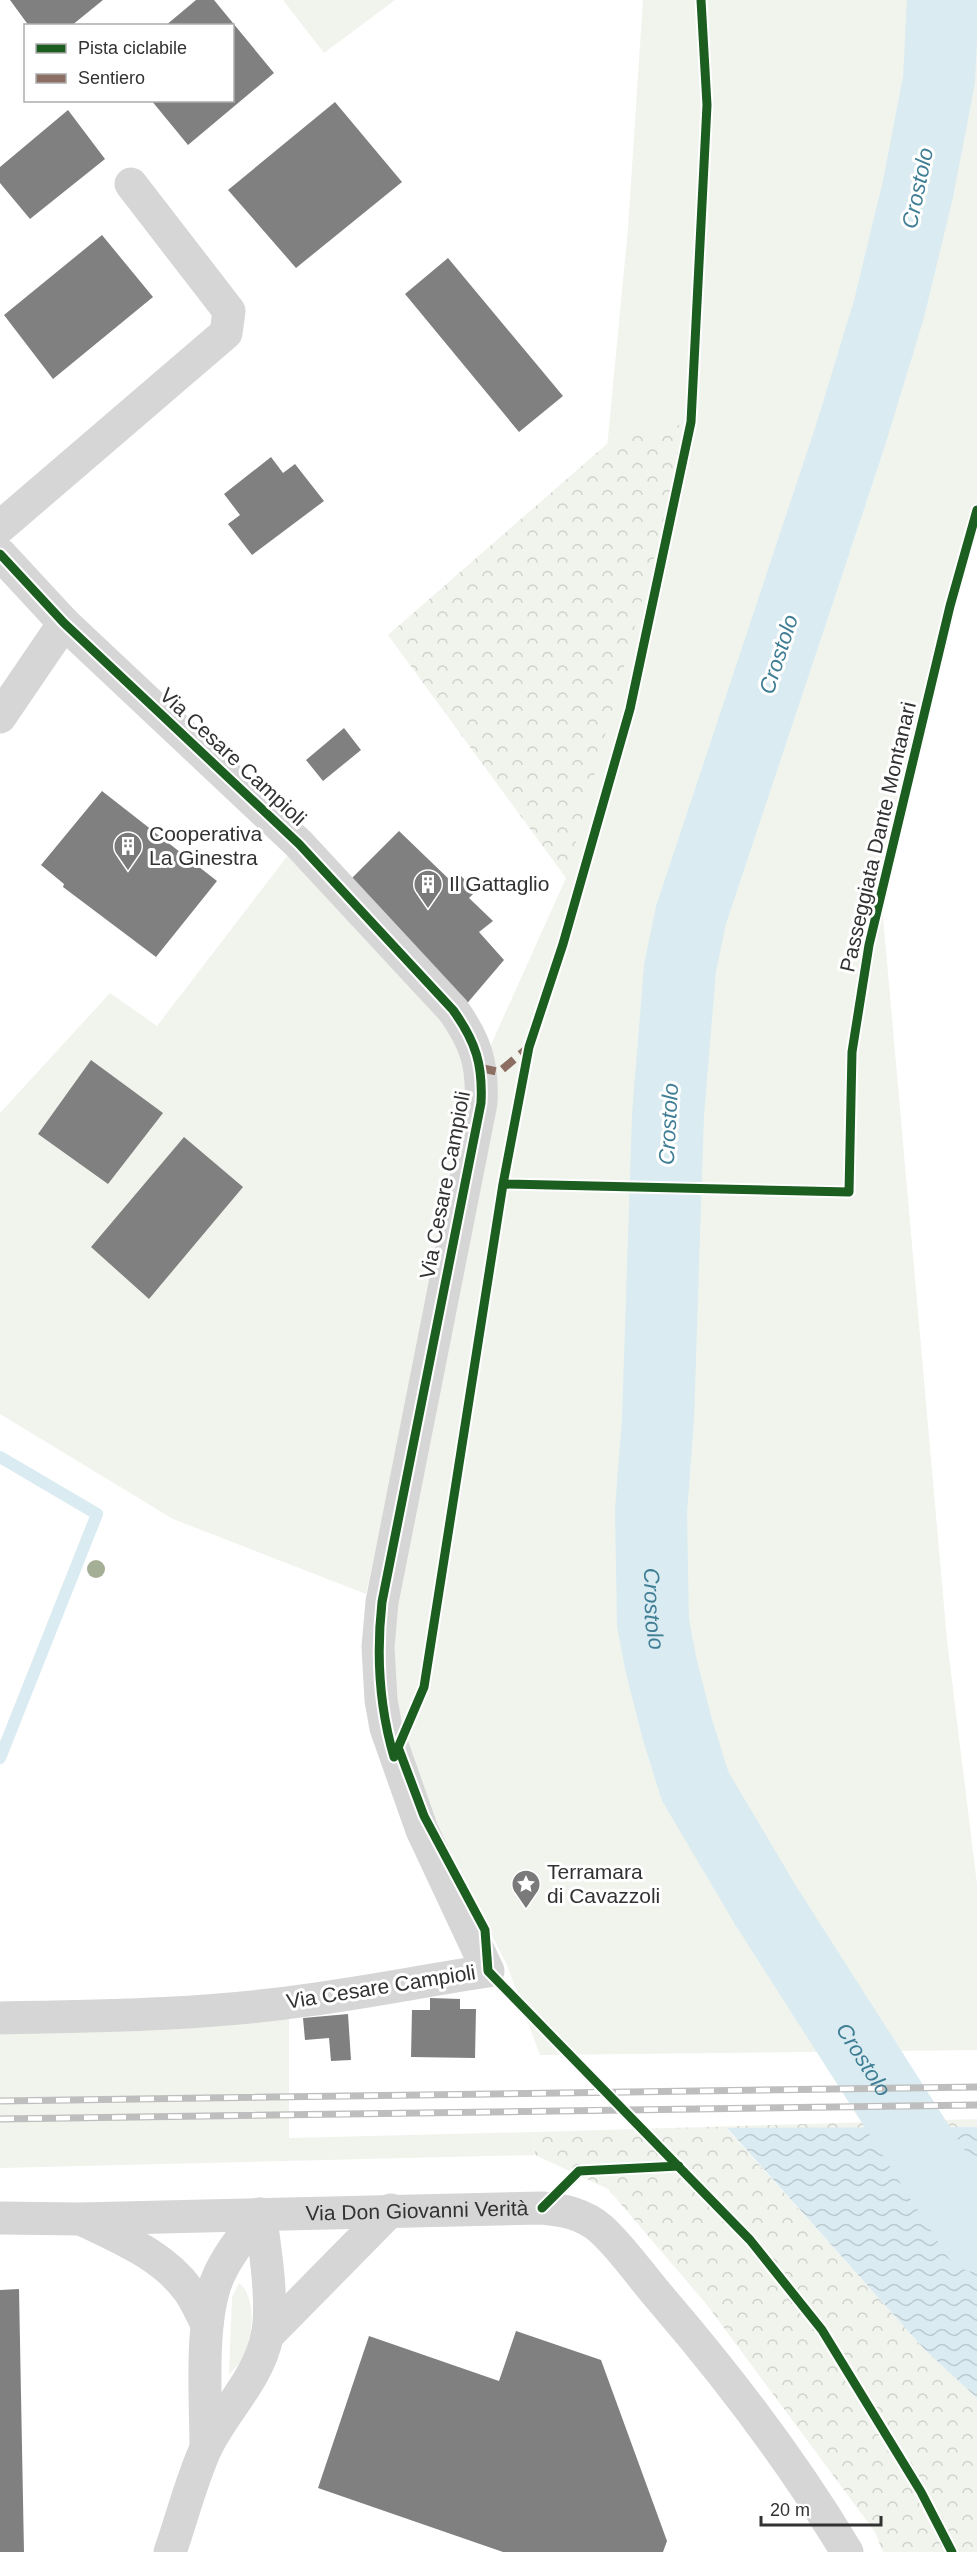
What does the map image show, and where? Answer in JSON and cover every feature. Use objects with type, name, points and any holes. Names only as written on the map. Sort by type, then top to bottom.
[{"type":"street","points":[[0,527],[226,333],[230,311],[131,184]]},
{"type":"street","name":"Via Cesare Campioli","points":[[0,554],[64,623],[299,844],[453,1010],[470,1036],[479,1059],[483,1078],[481,1103],[382,1602],[378,1647],[381,1700],[394,1757],[422,1830],[488,1971],[308,2000],[241,2008],[167,2014],[0,2018]]},
{"type":"street","points":[[0,717],[64,623]]},
{"type":"street","points":[[267,2336],[391,2210]]},
{"type":"street","name":"Via Don Giovanni Verità","points":[[0,2218],[80,2219],[391,2210],[562,2210],[574,2213],[601,2230],[704,2350],[805,2487],[847,2552]]},
{"type":"street","points":[[206,2448],[207,2324],[218,2277],[230,2255],[260,2214]]},
{"type":"street","points":[[170,2552],[206,2448],[241,2393],[267,2336],[267,2272],[260,2214]]},
{"type":"street","points":[[80,2219],[150,2254],[168,2269],[188,2291],[207,2324]]},
{"type":"green space","points":[[283,0],[395,0],[324,53]]},
{"type":"green space","points":[[643,0],[977,0],[977,510],[950,606],[881,894],[947,1640],[977,1884],[977,2050],[540,2055],[507,1965],[432,1819],[406,1751],[386,1660],[486,1056],[566,878],[628,228]]},
{"type":"green space","points":[[691,422],[566,878],[388,635],[608,443]]},
{"type":"green space","points":[[292,850],[445,1017],[467,1075],[464,1142],[366,1594],[173,1519],[0,1414],[0,1113],[110,993],[157,1026]]},
{"type":"green space","points":[[289,2014],[289,2138],[534,2132],[535,2155],[0,2168],[0,2027]]},
{"type":"green space","points":[[977,2119],[977,2127],[727,2129],[925,2350],[977,2398],[977,2552],[883,2552],[875,2532],[707,2305],[608,2189],[535,2155],[534,2132]]},
{"type":"green space","points":[[239,2283],[249,2297],[251,2307],[250,2339],[244,2356],[229,2375],[232,2297]]},
{"type":"water","points":[[977,2127],[977,2398],[925,2350],[727,2128]]},
{"type":"building","points":[[10,0],[103,0],[73,24],[28,24]]},
{"type":"building","points":[[196,0],[214,0],[234,24],[167,24]]},
{"type":"building","points":[[234,24],[274,73],[188,145],[153,102],[234,102]]},
{"type":"building","points":[[335,102],[402,182],[296,268],[228,190]]},
{"type":"building","points":[[68,110],[105,159],[30,219],[0,183],[0,167]]},
{"type":"building","points":[[102,235],[153,297],[53,379],[4,315]]},
{"type":"building","points":[[448,258],[563,396],[519,432],[405,294]]},
{"type":"building","points":[[271,457],[283,473],[295,464],[324,501],[252,555],[228,524],[240,515],[224,494]]},
{"type":"building","points":[[344,728],[361,750],[323,781],[306,760]]},
{"type":"building","points":[[102,791],[217,881],[156,957],[63,887],[64,884],[41,865]]},
{"type":"building","name":"Il Gattaglio","points":[[399,831],[453,883],[460,875],[476,891],[469,898],[493,921],[479,932],[504,960],[464,1007],[349,881]]},
{"type":"building","points":[[91,1060],[163,1113],[108,1184],[38,1134]]},
{"type":"building","points":[[184,1137],[243,1187],[149,1299],[91,1247]]},
{"type":"building","points":[[430,1998],[460,1999],[460,2009],[476,2009],[475,2058],[411,2057],[412,2010],[430,2010]]},
{"type":"building","points":[[348,2014],[351,2060],[331,2061],[329,2038],[305,2040],[303,2018]]},
{"type":"building","points":[[19,2289],[24,2552],[0,2552],[0,2290]]},
{"type":"building","points":[[516,2331],[601,2360],[667,2541],[663,2552],[503,2552],[318,2488],[369,2336],[499,2381]]},
{"type":"waterway","name":"Crostolo","points":[[943,0],[939,80],[918,189],[889,309],[850,437],[691,915],[680,968],[668,1115],[658,1419],[651,1511],[653,1623],[677,1728],[695,1786],[766,1906],[977,2236]]},
{"type":"waterway","points":[[0,1457],[97,1514],[0,1758]]},
{"type":"railway","points":[[0,2101],[977,2087]]},
{"type":"railway","points":[[0,2119],[977,2105]]},
{"type":"marked path","points":[[481,1068],[499,1072],[529,1047]]},
{"type":"cycle path","points":[[394,1757],[424,1687],[503,1184],[529,1047],[563,944],[630,709],[691,422],[707,105],[701,0]]},
{"type":"cycle path","name":"Passeggiata Dante Montanari","points":[[503,1184],[849,1192],[852,1052],[869,945],[950,606],[977,510]]},
{"type":"cycle path","points":[[0,554],[64,623],[299,844],[453,1010],[476,1054],[481,1077],[481,1103],[382,1602],[379,1642],[380,1681],[385,1719],[394,1757]]},
{"type":"cycle path","points":[[398,1747],[424,1816],[485,1930],[488,1971],[750,2240],[822,2330],[921,2492],[952,2552]]},
{"type":"cycle path","points":[[542,2208],[579,2171],[679,2166]]},
{"type":"place","name":"Cooperativa La Ginestra","points":[[128,872]]},
{"type":"place","name":"Il Gattaglio","points":[[428,910]]},
{"type":"place","name":"Terramara di Cavazzoli","points":[[526,1910]]}]
